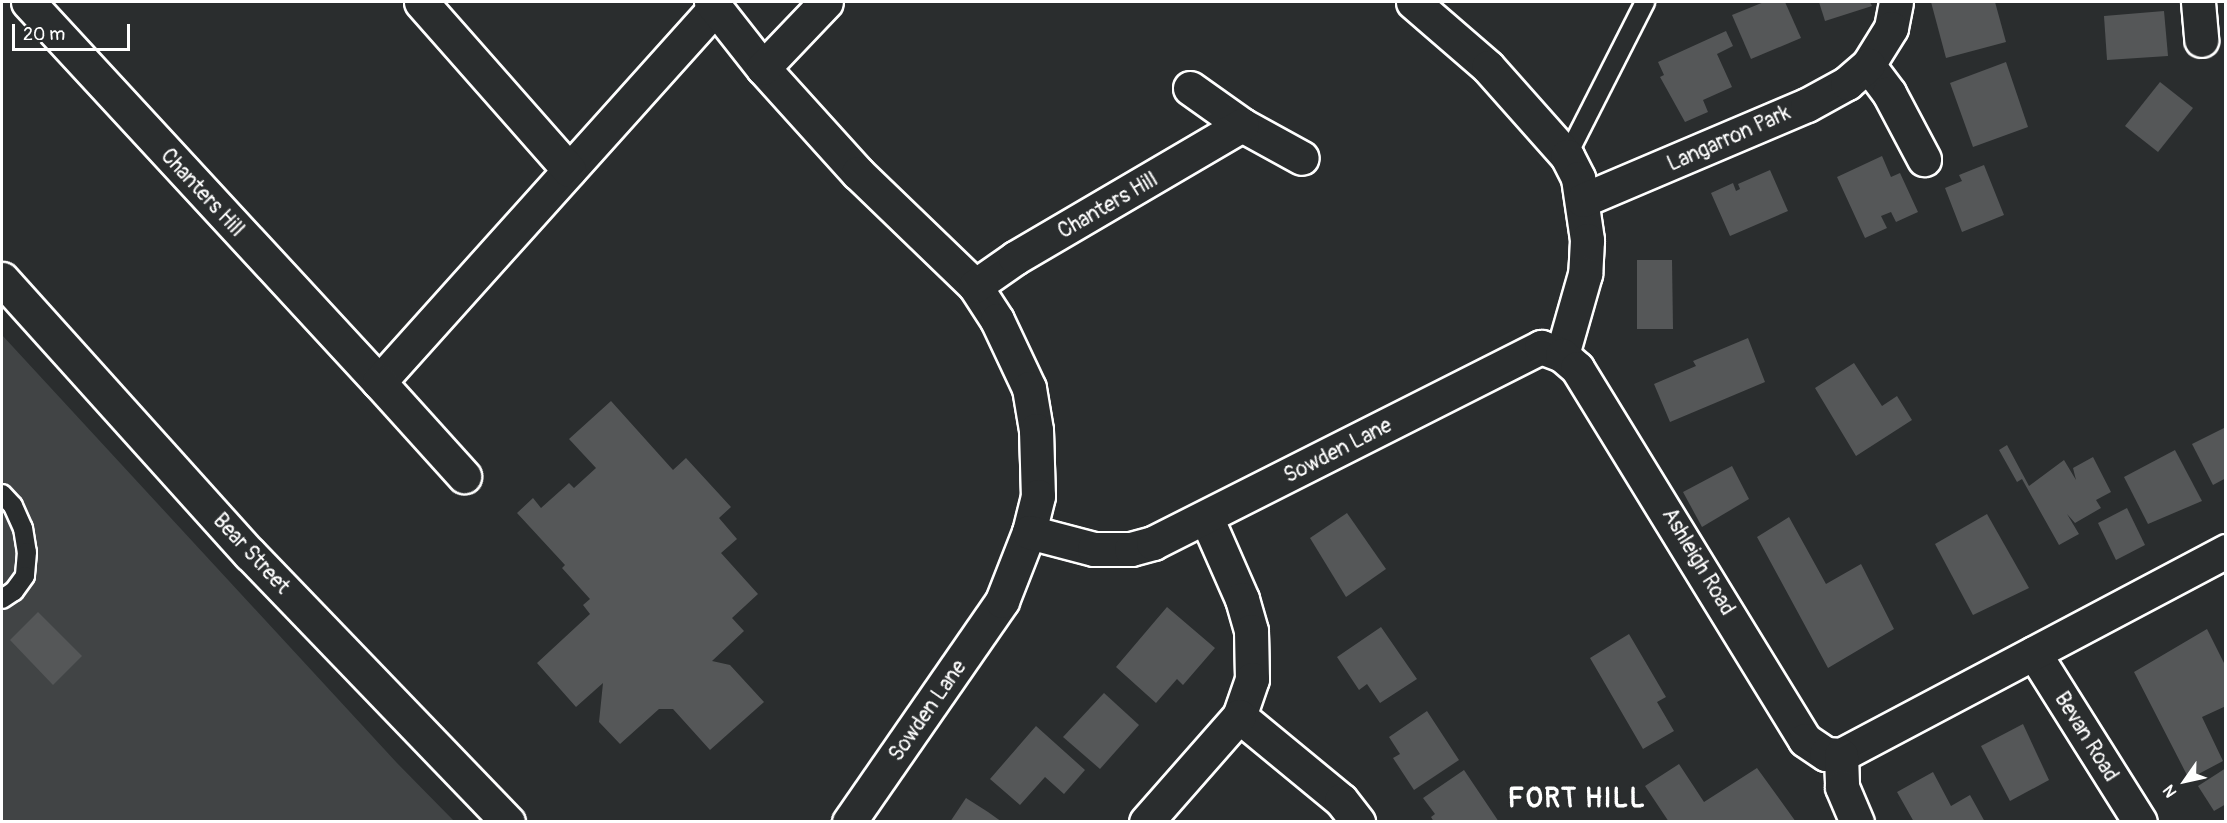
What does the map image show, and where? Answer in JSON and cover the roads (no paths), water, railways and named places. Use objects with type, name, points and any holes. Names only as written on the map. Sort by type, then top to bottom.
[{"type":"street","name":"Chanters Hill","points":[[28,2],[464,476]]},
{"type":"street","points":[[421,2],[569,170]]},
{"type":"street","points":[[763,68],[826,2]]},
{"type":"street","points":[[1413,2],[1488,68],[1567,156],[1583,200],[1587,240],[1585,274],[1562,355]]},
{"type":"street","name":"Langarron Park","points":[[1583,200],[1807,105],[1847,83],[1868,65],[1891,28],[1896,2]]},
{"type":"street","points":[[2198,2],[2201,40]]},
{"type":"street","points":[[379,382],[713,5],[763,68],[858,173],[975,286],[1007,338],[1029,388],[1038,471],[1029,532]]},
{"type":"street","points":[[1868,65],[1889,93],[1924,159]]},
{"type":"street","points":[[1190,88],[1242,126],[1302,158]]},
{"type":"street","name":"Chanters Hill","points":[[975,286],[1015,258],[1242,126]]},
{"type":"street","name":"Bear Street","points":[[2,279],[250,554],[508,822]]},
{"type":"street","name":"Sowden Lane","points":[[849,822],[1002,601],[1029,532],[1094,549],[1131,549],[1171,536],[1515,357],[1541,347],[1562,355]]},
{"type":"street","name":"Ashleigh Road","points":[[1562,355],[1577,368],[1609,418],[1805,740],[1826,754],[1841,755]]},
{"type":"street","points":[[1146,822],[1239,716],[1252,679],[1251,631],[1242,599],[1206,517]]},
{"type":"street","points":[[1857,822],[1842,787],[1841,755],[2226,551]]},
{"type":"street","name":"Bevan Road","points":[[2034,653],[2140,822]]},
{"type":"street","points":[[1239,716],[1341,800],[1358,822]]},
{"type":"lane","points":[[1567,156],[1645,2]]},
{"type":"lane","points":[[2,494],[13,506],[23,528],[27,552],[24,576],[14,591],[2,599]]},
{"type":"district","name":"FORT HILL","points":[[1577,799]]}]
